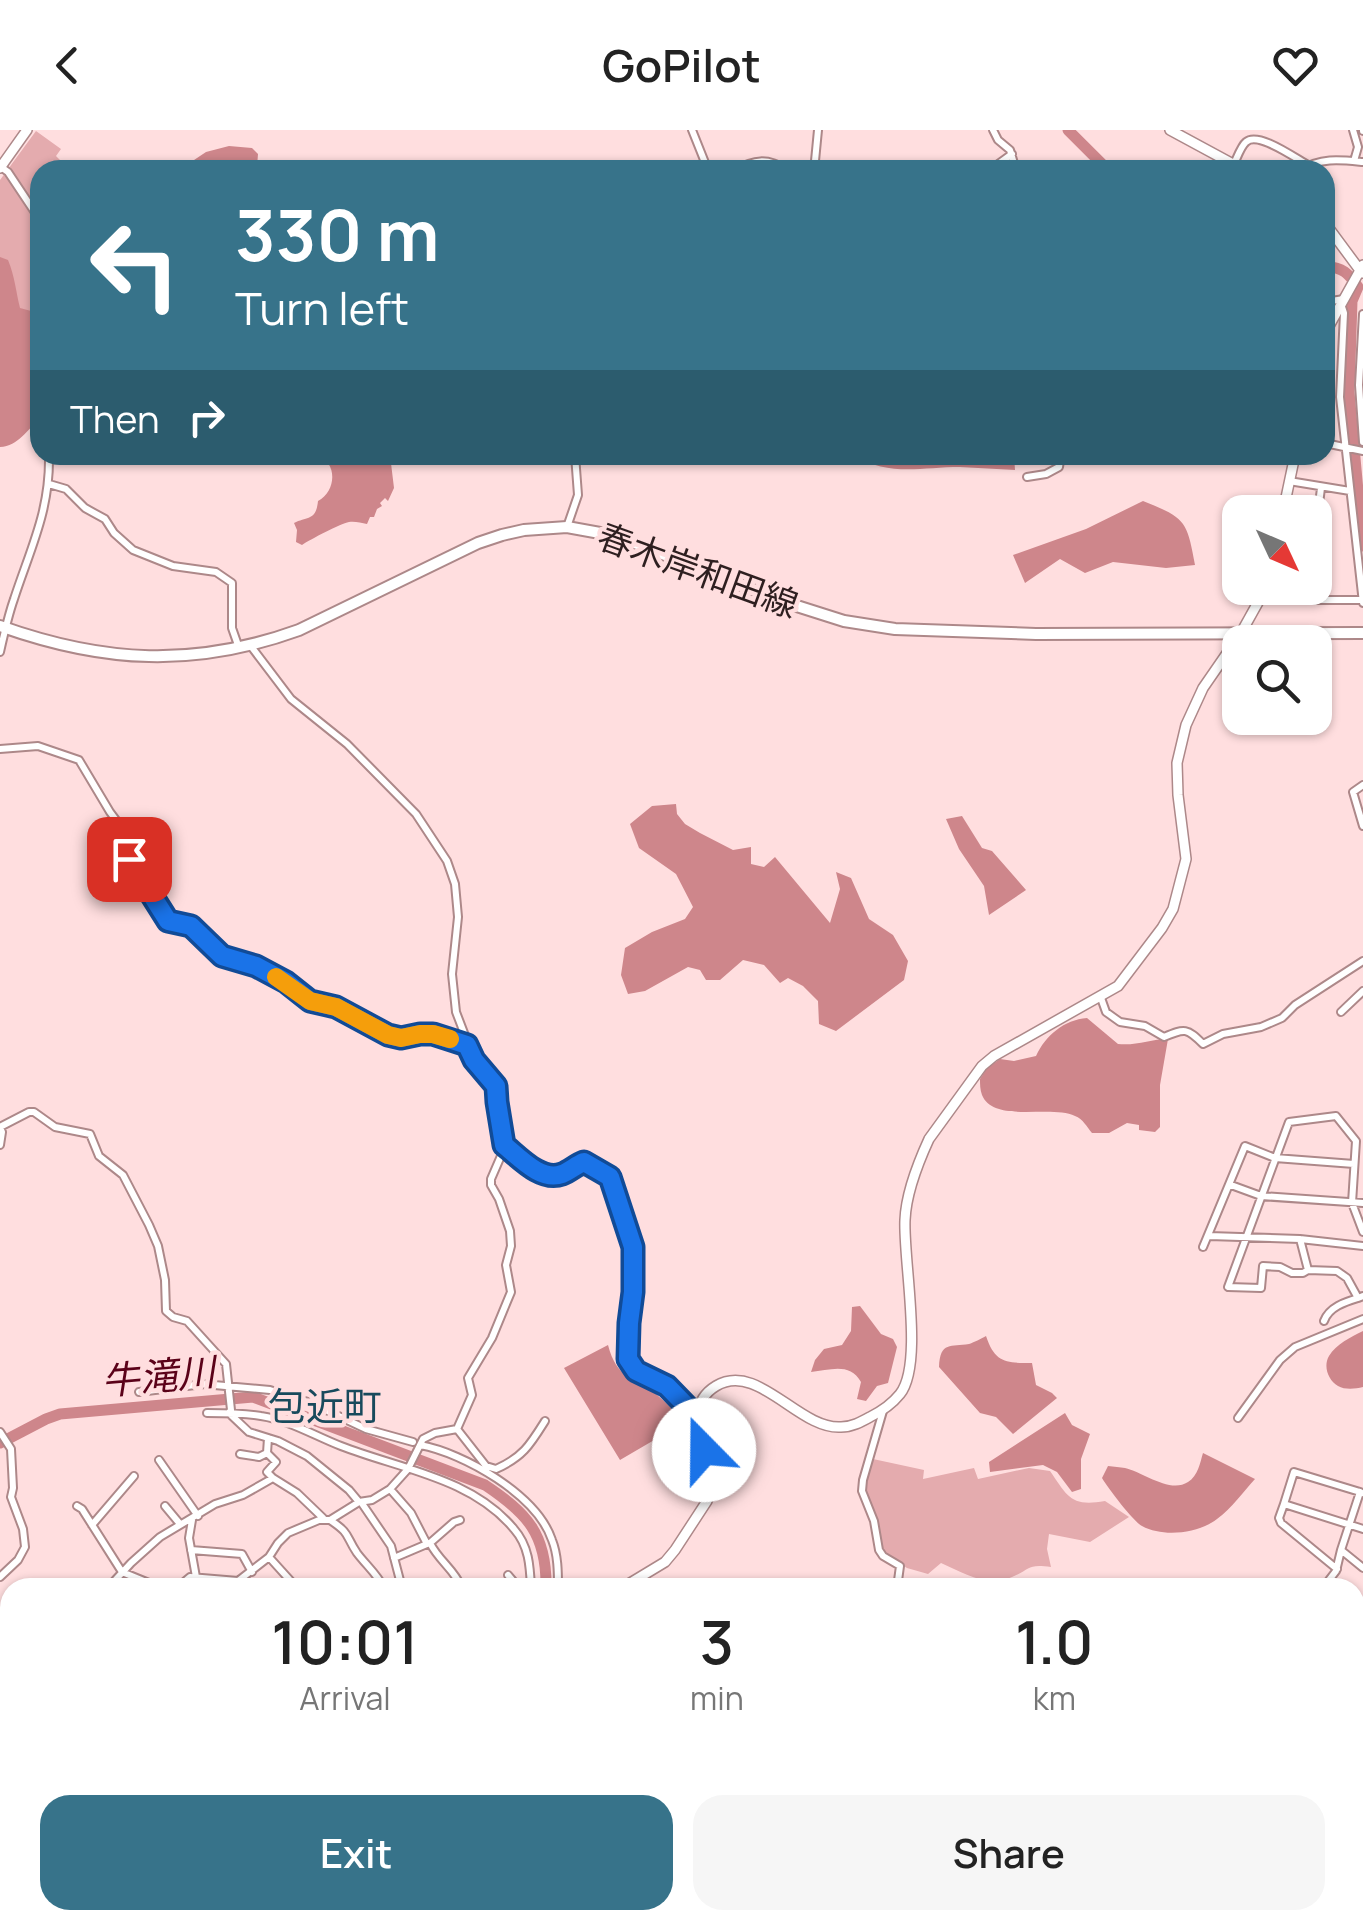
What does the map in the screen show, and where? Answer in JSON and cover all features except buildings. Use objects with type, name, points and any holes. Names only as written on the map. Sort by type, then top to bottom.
[{"type":"main road","name":"春木岸和田線","points":[[3,627],[72,648],[127,656],[187,657],[245,647],[326,618],[478,543],[524,530],[567,527],[635,543],[828,616],[895,629],[957,633],[1222,632]]},
{"type":"main road","name":"春木岸和田線","points":[[1332,632],[1363,632]]},
{"type":"street","points":[[27,130],[1,167],[30,205]]},
{"type":"street","points":[[692,130],[704,160]]},
{"type":"street","points":[[816,160],[818,130]]},
{"type":"street","points":[[993,130],[1014,160]]},
{"type":"street","points":[[1170,130],[1226,160]]},
{"type":"street","points":[[1353,130],[1358,162]]},
{"type":"street","points":[[1241,160],[1247,140],[1252,138],[1293,160]]},
{"type":"street","points":[[1004,160],[1012,154]]},
{"type":"street","points":[[1335,237],[1361,272],[1335,315]]},
{"type":"street","points":[[1335,301],[1343,300]]},
{"type":"street","points":[[1332,601],[1363,602],[1340,396],[1343,300]]},
{"type":"street","points":[[1363,314],[1359,385],[1363,439]]},
{"type":"street","points":[[1335,445],[1363,451]]},
{"type":"street","points":[[0,652],[3,627],[45,512],[50,465]]},
{"type":"street","points":[[567,527],[578,494],[576,465]]},
{"type":"street","points":[[1027,477],[1054,471],[1059,465]]},
{"type":"street","points":[[1286,495],[1293,465]]},
{"type":"street","points":[[1289,480],[1350,492]]},
{"type":"street","points":[[50,484],[66,490],[85,508],[105,519],[133,550],[173,566],[216,572],[232,583],[232,628],[245,647],[291,699],[347,744],[416,814],[447,861],[456,884],[458,918],[453,996],[474,1060],[496,1086],[504,1145],[490,1185],[499,1199],[511,1246],[506,1272],[510,1292],[492,1338],[468,1378],[472,1396],[457,1430]]},
{"type":"street","points":[[1320,495],[1321,488]]},
{"type":"street","points":[[0,597],[12,604]]},
{"type":"street","points":[[639,1578],[670,1556],[710,1494],[698,1418],[702,1402],[712,1388],[734,1380],[754,1384],[827,1426],[842,1427],[884,1410],[902,1392],[908,1379],[911,1342],[905,1220],[908,1200],[930,1139],[982,1066],[1101,998],[1123,981],[1162,928],[1172,909],[1186,859],[1178,762],[1186,724],[1222,660]]},
{"type":"street","points":[[0,749],[38,746],[79,760],[125,832],[129,859],[164,916],[168,921],[191,926],[222,956],[256,966],[310,1001],[336,1007],[388,1035],[401,1038],[433,1034],[467,1045]]},
{"type":"street","points":[[1363,784],[1353,792],[1363,826]]},
{"type":"street","points":[[1101,998],[1106,1012],[1120,1022],[1145,1026],[1164,1037],[1182,1030],[1204,1044],[1223,1034],[1261,1028],[1282,1018],[1295,1004],[1363,961]]},
{"type":"street","points":[[1342,1012],[1354,1006],[1363,992]]},
{"type":"street","points":[[0,1145],[0,1126],[28,1112],[56,1127],[90,1134],[99,1156],[123,1175],[149,1224],[165,1280],[166,1311],[188,1321],[226,1364],[230,1412],[249,1432],[308,1456],[349,1490],[391,1546],[399,1578]]},
{"type":"street","points":[[1324,1321],[1326,1314],[1343,1302],[1360,1297],[1343,1273],[1292,1273],[1280,1267],[1263,1266],[1260,1288],[1228,1287],[1289,1122],[1336,1116],[1360,1139],[1352,1203],[1362,1229],[1346,1243]]},
{"type":"street","points":[[504,1145],[546,1175],[562,1174],[584,1162],[610,1177],[633,1247],[628,1359],[636,1371],[667,1386],[698,1418]]},
{"type":"street","points":[[1203,1248],[1245,1146],[1276,1158],[1354,1164]]},
{"type":"street","points":[[1230,1185],[1262,1196],[1363,1203]]},
{"type":"street","points":[[1209,1236],[1363,1246]]},
{"type":"street","points":[[1300,1239],[1308,1270]]},
{"type":"street","points":[[1238,1418],[1280,1360],[1296,1347],[1363,1319]]},
{"type":"street","points":[[139,1392],[203,1384],[270,1390],[292,1395],[366,1429],[416,1446],[438,1448],[508,1488],[535,1511],[552,1539],[557,1578]]},
{"type":"street","points":[[884,1410],[862,1491],[874,1521],[879,1550],[900,1566],[898,1578]]},
{"type":"street","points":[[207,1413],[230,1412],[275,1419],[355,1452],[446,1482],[486,1504],[516,1531],[529,1558],[530,1578]]},
{"type":"street","points":[[457,1430],[486,1466],[496,1469],[528,1449],[544,1422]]},
{"type":"street","points":[[246,1578],[288,1533],[372,1500],[390,1489],[424,1439],[457,1430]]},
{"type":"street","points":[[0,1433],[11,1450],[11,1497],[23,1529],[25,1548],[0,1577]]},
{"type":"street","points":[[268,1438],[267,1453],[276,1462],[267,1472],[348,1532],[354,1550],[379,1578]]},
{"type":"street","points":[[240,1454],[259,1457],[267,1453]]},
{"type":"street","points":[[159,1460],[195,1517],[189,1538],[196,1577]]},
{"type":"street","points":[[1332,1578],[1337,1569],[1361,1493],[1294,1472],[1279,1518],[1281,1523],[1337,1569]]},
{"type":"street","points":[[92,1525],[134,1476]]},
{"type":"street","points":[[117,1578],[150,1546],[181,1524],[273,1478]]},
{"type":"street","points":[[390,1489],[412,1513],[428,1544],[457,1578]]},
{"type":"street","points":[[1284,1504],[1363,1529]]},
{"type":"street","points":[[77,1506],[122,1572],[137,1578]]},
{"type":"street","points":[[165,1506],[181,1524]]},
{"type":"street","points":[[394,1558],[428,1544],[460,1520]]},
{"type":"street","points":[[191,1550],[242,1554],[252,1572]]},
{"type":"street","points":[[1341,1550],[1363,1568]]},
{"type":"street","points":[[269,1557],[289,1578]]},
{"type":"street","points":[[189,1578],[202,1578]]},
{"type":"shaded area","points":[[36,131],[61,149],[56,156],[60,160],[30,160],[30,311],[0,321],[0,180]]},
{"type":"shaded area","points":[[229,146],[252,148],[258,160],[194,160]]},
{"type":"shaded area","points":[[0,257],[8,260],[20,308],[30,311],[30,429],[17,441],[0,447]]},
{"type":"shaded area","points":[[329,465],[391,465],[394,488],[367,524],[345,523],[302,545],[296,542],[294,523],[313,515],[318,501],[328,491],[332,471]]},
{"type":"shaded area","points":[[876,465],[1015,465],[1015,470],[918,469]]},
{"type":"shaded area","points":[[1143,501],[1182,523],[1195,565],[1166,568],[1113,562],[1085,573],[1060,559],[1025,583],[1013,555],[1086,529]]},
{"type":"shaded area","points":[[676,804],[677,814],[685,824],[700,833],[733,850],[751,847],[751,864],[764,867],[775,857],[830,923],[840,889],[836,872],[851,878],[869,919],[893,935],[908,961],[904,980],[836,1031],[819,1024],[818,1001],[803,986],[788,978],[780,983],[764,965],[743,960],[720,980],[706,980],[700,970],[688,967],[645,991],[628,994],[621,975],[625,948],[685,919],[693,907],[676,874],[639,848],[630,824],[652,806]]},
{"type":"shaded area","points":[[962,816],[982,848],[992,851],[1026,890],[989,915],[984,886],[959,849],[946,819]]},
{"type":"shaded area","points":[[1087,1018],[1118,1044],[1168,1039],[1160,1085],[1160,1127],[1155,1132],[1127,1123],[1109,1133],[1092,1133],[1075,1116],[998,1109],[982,1095],[980,1079],[987,1068],[1000,1059],[1014,1061],[1036,1056],[1057,1030]]},
{"type":"shaded area","points":[[860,1306],[881,1334],[893,1339],[897,1347],[888,1383],[877,1386],[866,1401],[857,1399],[861,1382],[851,1372],[811,1372],[824,1349],[842,1345],[851,1331],[852,1307]]},
{"type":"shaded area","points":[[1363,1331],[1363,1387],[1341,1387],[1329,1377],[1327,1360],[1340,1344]]},
{"type":"shaded area","points":[[986,1336],[993,1352],[1003,1360],[1032,1363],[1036,1385],[1057,1398],[1013,1434],[996,1417],[980,1413],[939,1367],[944,1349]]},
{"type":"shaded area","points":[[608,1345],[626,1376],[656,1394],[685,1422],[620,1460],[564,1368]]},
{"type":"shaded area","points":[[1065,1413],[1072,1425],[1090,1434],[1081,1459],[1081,1489],[1072,1492],[1057,1472],[1043,1465],[990,1472],[989,1462]]},
{"type":"shaded area","points":[[1203,1453],[1255,1479],[1222,1515],[1191,1531],[1160,1532],[1142,1526],[1102,1478],[1108,1466],[1132,1470],[1165,1484],[1181,1485],[1194,1476]]},
{"type":"shaded area","points":[[873,1459],[924,1470],[923,1479],[974,1468],[978,1479],[1029,1468],[1050,1471],[1061,1488],[1077,1501],[1105,1501],[1129,1517],[1090,1542],[1049,1534],[1051,1567],[1033,1567],[1009,1578],[976,1578],[941,1563],[928,1574],[907,1568],[886,1554],[866,1481]]},
{"type":"waterway","points":[[1068,130],[1098,160]]},
{"type":"waterway","points":[[1335,268],[1358,287],[1352,301],[1349,392],[1363,546]]},
{"type":"waterway","name":"牛滝川","points":[[0,1443],[60,1414],[253,1397],[485,1485],[512,1505],[532,1527],[543,1553],[545,1578]]},
{"type":"slow traffic","points":[[276,977],[310,1001],[336,1007],[395,1038],[433,1034],[450,1039]]},
{"type":"district","name":"包近町","points":[[325,1405]]},
{"type":"route","points":[[129,859],[168,921],[191,926],[222,956],[256,966],[310,1001],[336,1007],[395,1038],[433,1034],[467,1045],[474,1060],[495,1082],[504,1145],[538,1172],[562,1174],[578,1163],[588,1162],[606,1172],[613,1182],[633,1247],[628,1359],[636,1371],[667,1386],[698,1418],[704,1450]]}]
